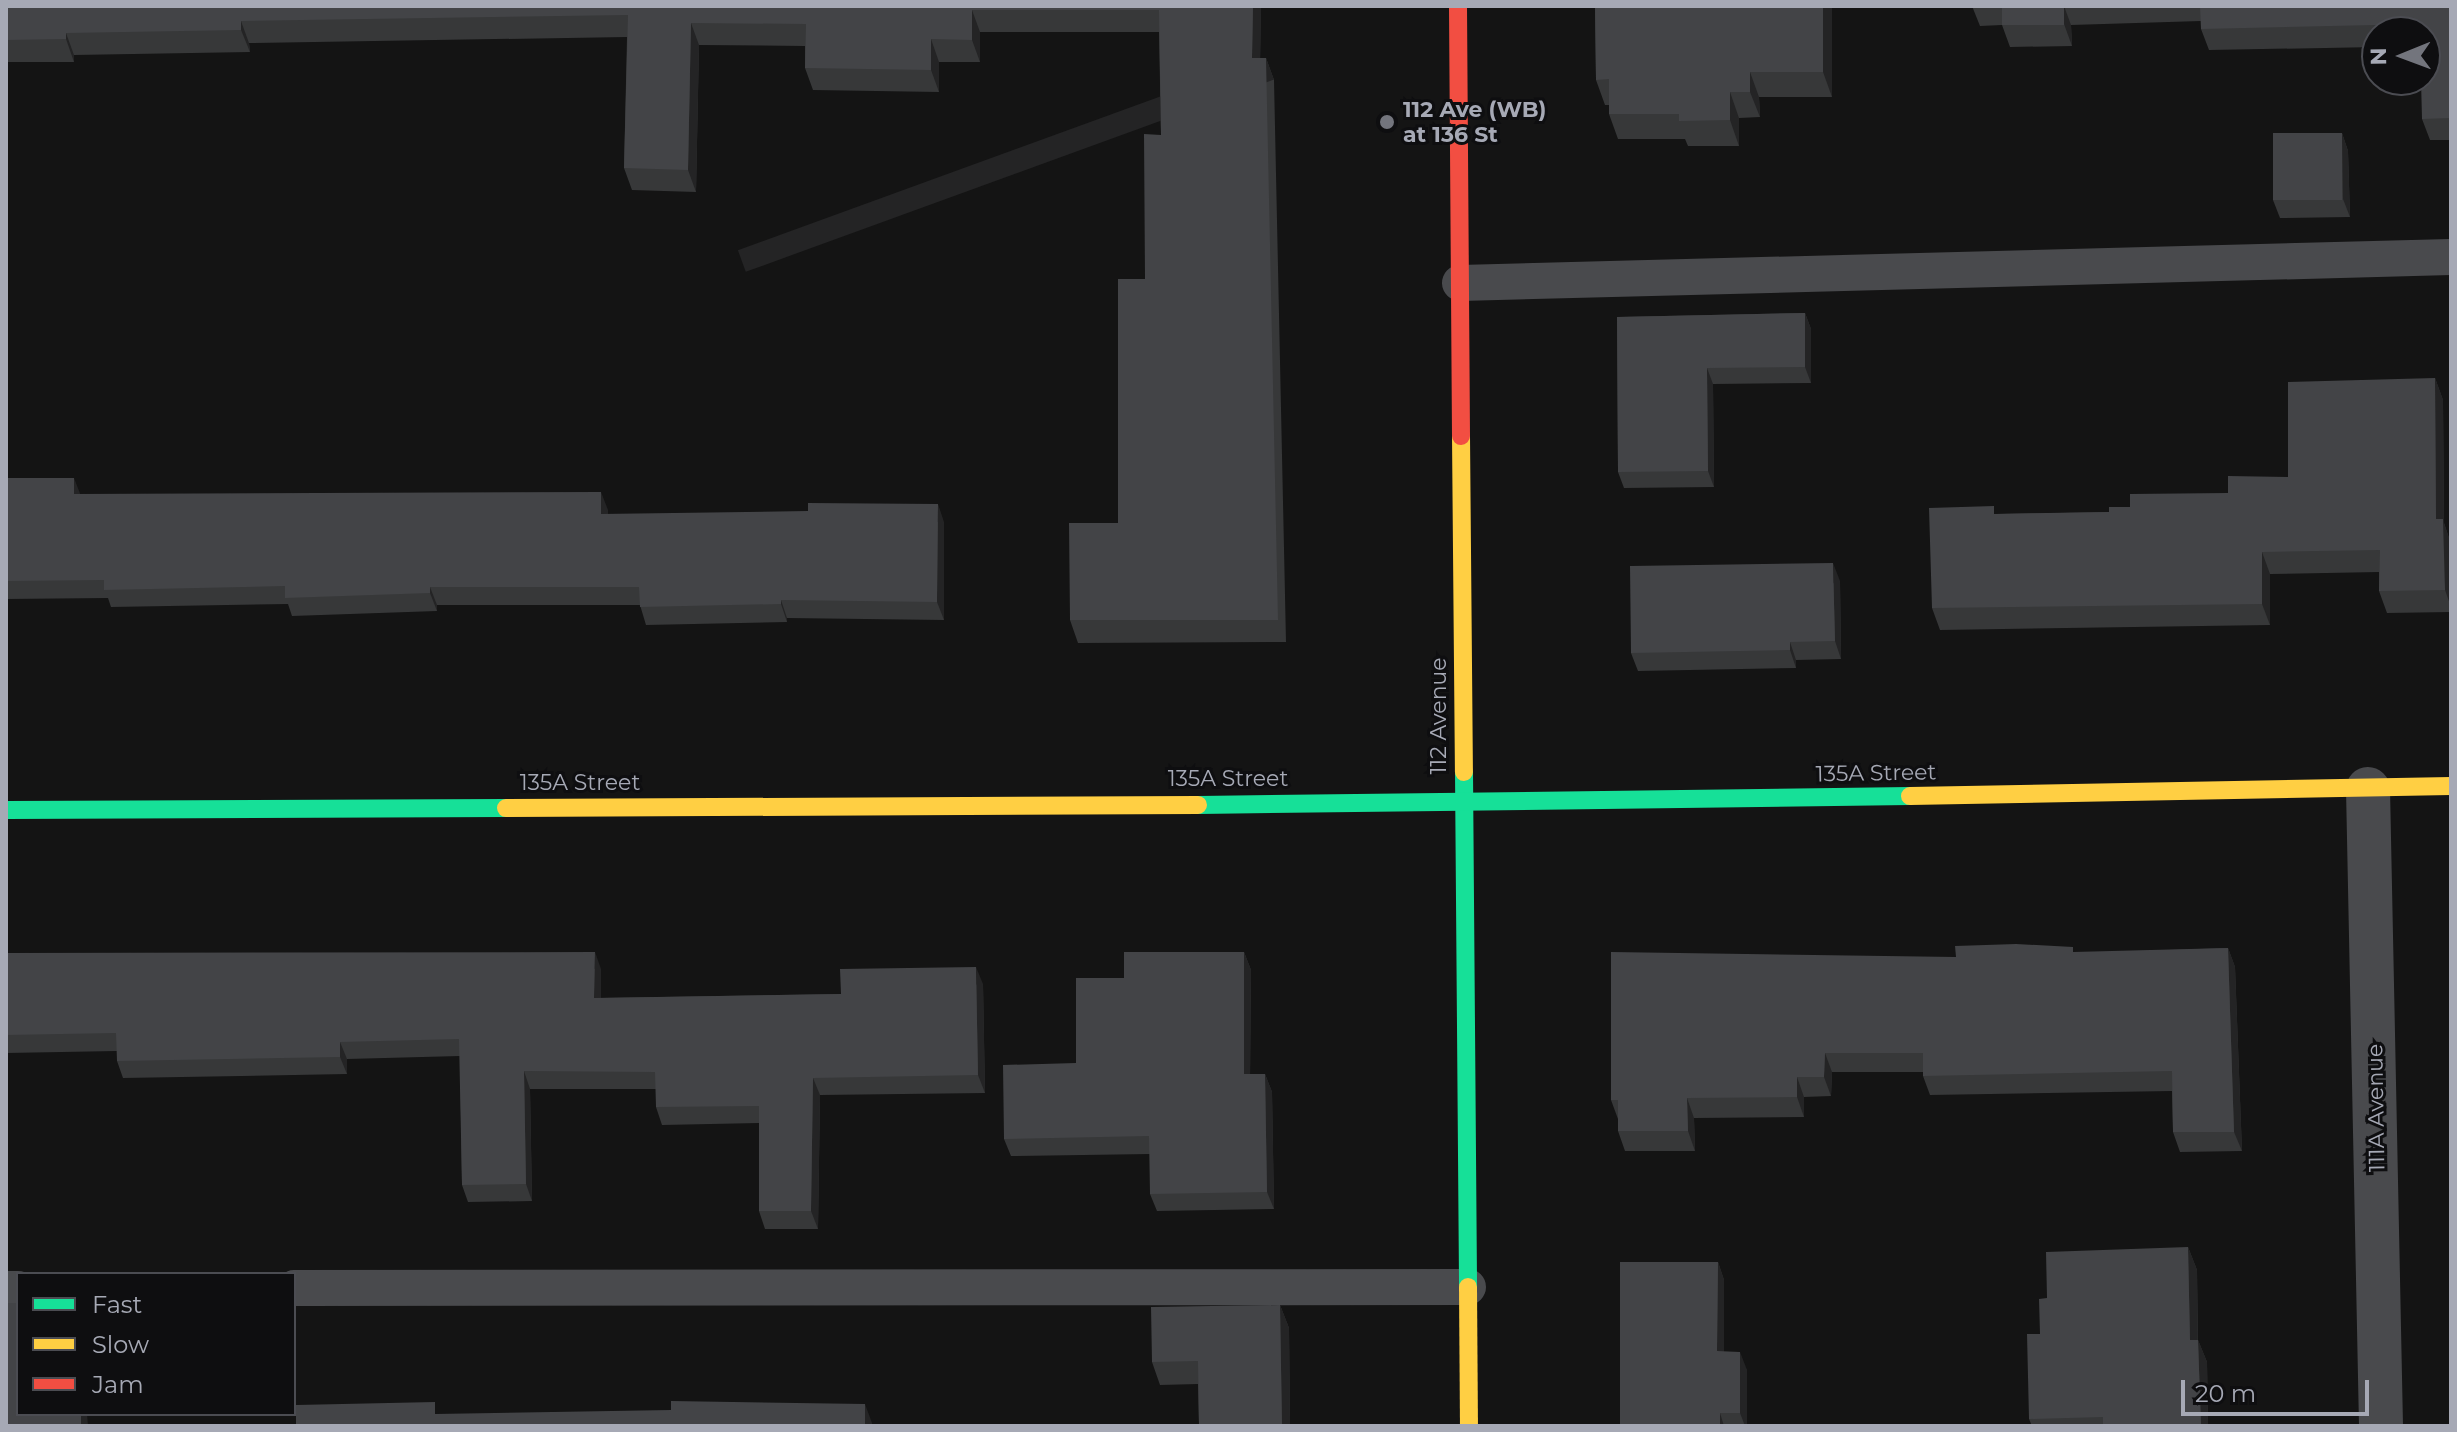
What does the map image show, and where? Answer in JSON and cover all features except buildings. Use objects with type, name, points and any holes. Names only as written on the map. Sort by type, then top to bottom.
[{"type":"street","name":"112 Avenue","points":[[1458,6],[1469,1426]]},
{"type":"street","name":"135A Street","points":[[6,810],[1463,804],[2451,786]]},
{"type":"street","name":"111A Avenue","points":[[2368,789],[2381,1426]]},
{"type":"lane","points":[[1460,283],[2451,257]]},
{"type":"lane","points":[[296,1288],[1468,1287]]},
{"type":"traffic: fast","points":[[1464,772],[1468,1287]]},
{"type":"traffic: fast","points":[[1198,805],[1910,796]]},
{"type":"traffic: fast","points":[[6,810],[506,808]]},
{"type":"traffic: slow","points":[[1461,436],[1464,772]]},
{"type":"traffic: slow","points":[[1910,796],[2451,786]]},
{"type":"traffic: slow","points":[[506,808],[1198,805]]},
{"type":"traffic: slow","points":[[1468,1287],[1469,1426]]},
{"type":"traffic: jam","points":[[1458,6],[1461,436]]},
{"type":"place","name":"112 Ave (WB) at 136 St","points":[[1387,122]]}]
